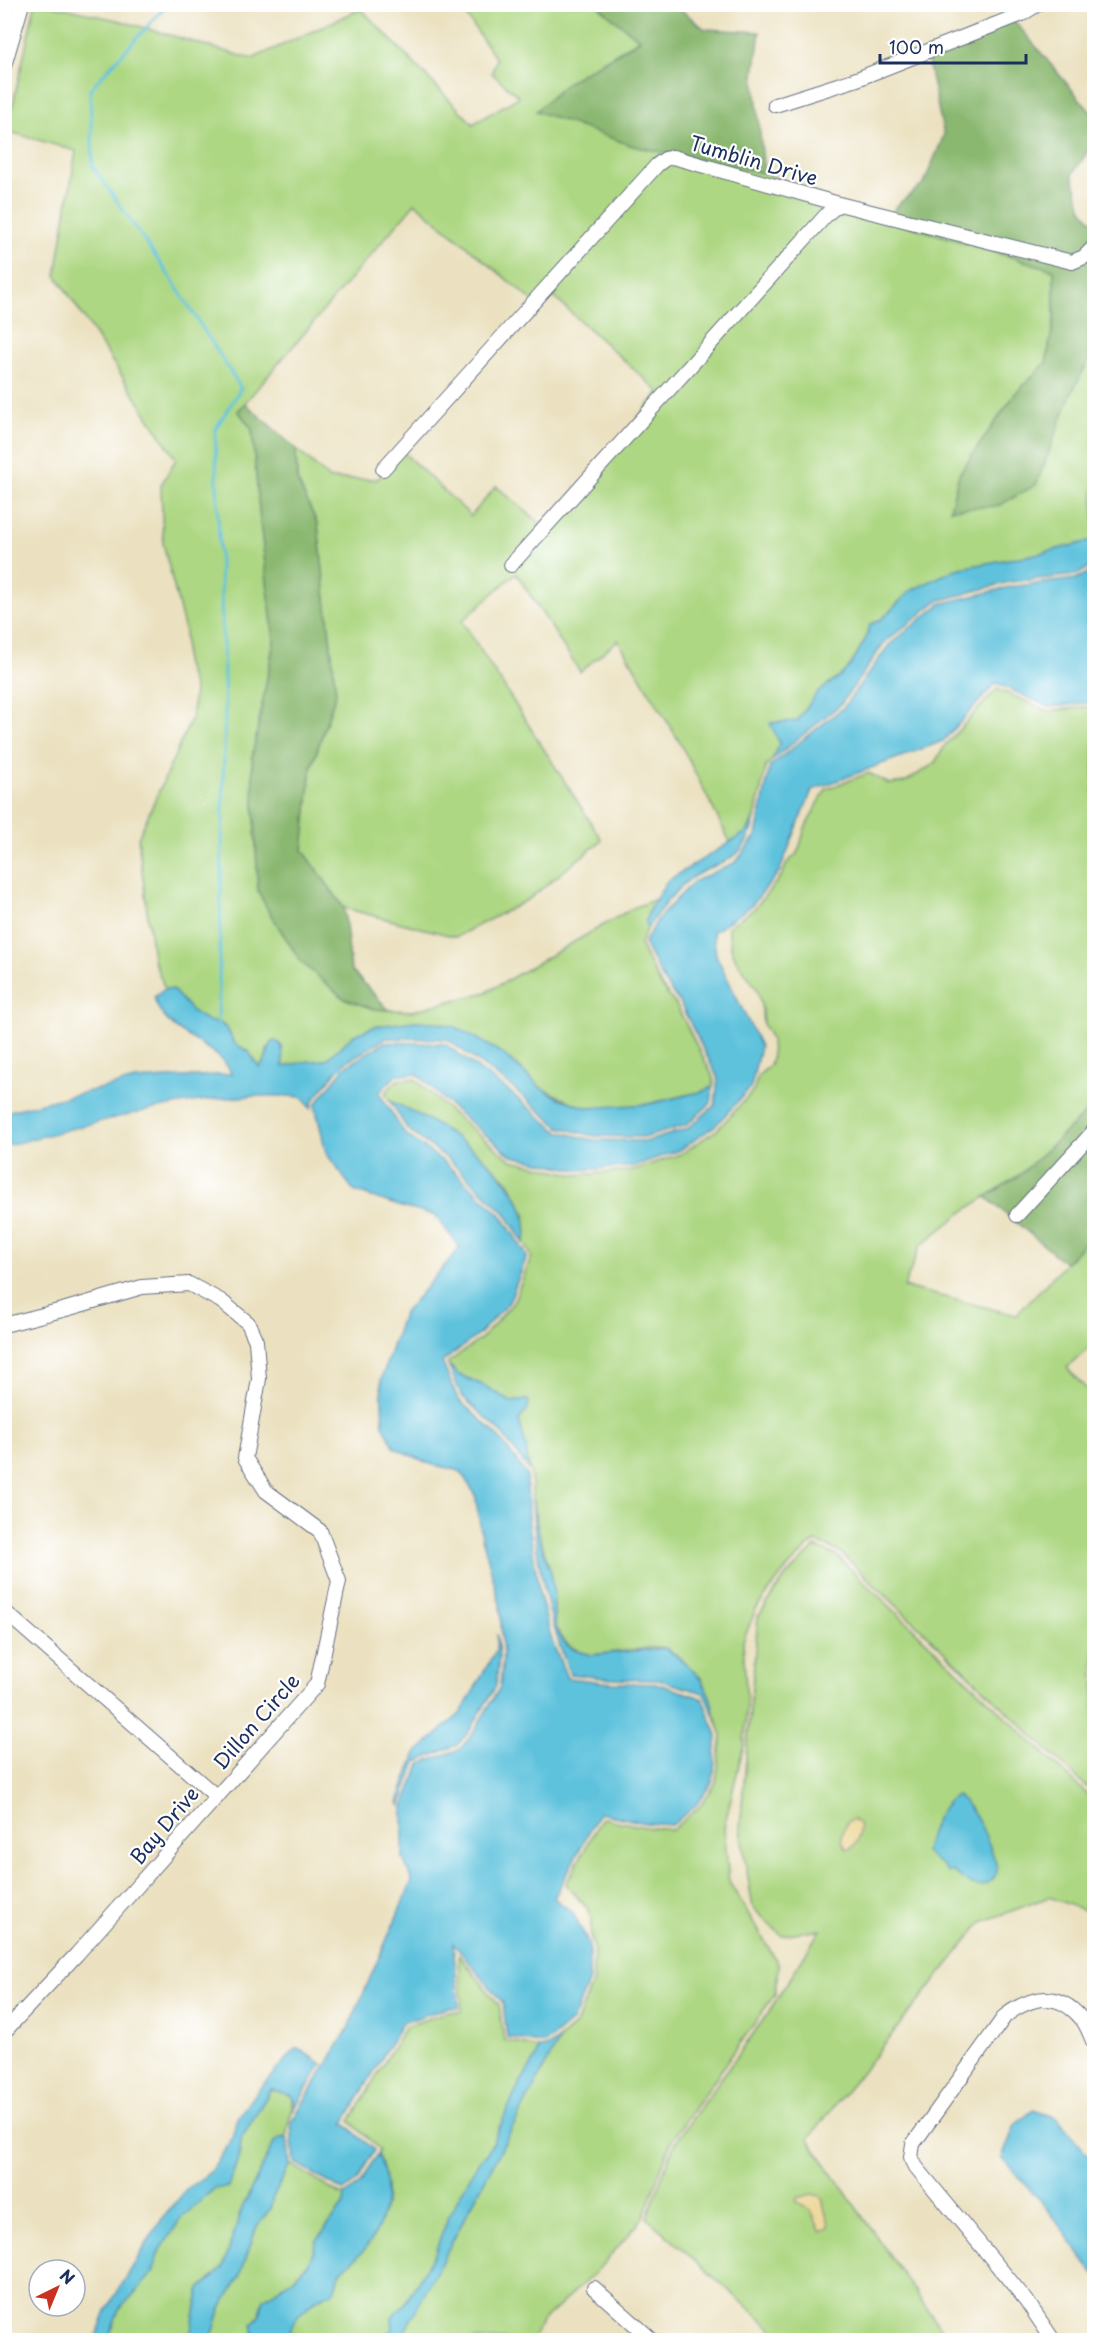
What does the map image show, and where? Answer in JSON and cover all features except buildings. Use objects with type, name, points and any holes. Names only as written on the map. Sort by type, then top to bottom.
[{"type":"street","points":[[4,66],[22,4]]},
{"type":"street","points":[[775,105],[857,79],[1022,14],[1038,4]]},
{"type":"street","name":"Tumblin Drive","points":[[383,469],[649,173],[665,159],[673,157],[839,204],[1072,262],[1084,258],[1095,247]]},
{"type":"street","points":[[511,565],[828,213],[839,204]]},
{"type":"street","points":[[1017,1215],[1095,1131]]},
{"type":"street","name":"Dillon Circle","points":[[4,1325],[142,1287],[189,1284],[221,1301],[248,1323],[251,1329],[256,1341],[259,1380],[245,1458],[266,1491],[320,1531],[339,1581],[317,1684],[217,1797]]},
{"type":"street","name":"Bay Drive","points":[[4,1611],[217,1797],[4,2032]]},
{"type":"street","points":[[1053,2340],[1026,2300],[916,2167],[911,2157],[913,2144],[1005,2016],[1021,2004],[1034,2000],[1052,2000],[1065,2004],[1082,2018],[1095,2043]]},
{"type":"street","points":[[594,2288],[649,2340]]},
{"type":"green space","points":[[35,5],[51,5],[121,21],[252,59],[361,9],[473,124],[519,97],[492,73],[496,59],[459,5],[597,5],[640,39],[568,82],[633,146],[764,173],[848,207],[1054,270],[1054,321],[1046,363],[1015,394],[959,474],[950,509],[1071,394],[1094,350],[1094,540],[1042,553],[956,569],[910,591],[883,618],[870,625],[866,638],[851,665],[828,684],[780,744],[772,760],[766,766],[755,817],[747,832],[730,842],[679,741],[618,640],[580,672],[516,573],[462,621],[602,840],[529,899],[456,937],[344,908],[303,850],[311,769],[336,693],[318,525],[297,480],[296,449],[330,479],[378,479],[402,451],[471,516],[496,486],[548,530],[659,392],[547,291],[534,302],[415,203],[238,411],[252,429],[274,641],[252,758],[258,891],[373,1009],[411,1011],[487,992],[633,908],[656,899],[649,910],[646,921],[647,929],[640,944],[661,986],[676,1005],[714,1079],[713,1086],[708,1090],[634,1107],[580,1106],[541,1088],[518,1066],[473,1036],[453,1026],[416,1021],[376,1026],[354,1035],[326,1060],[302,1062],[283,1068],[282,1047],[268,1047],[265,1060],[259,1067],[249,1052],[234,1043],[227,1028],[220,1023],[208,1021],[192,1011],[172,989],[165,989],[153,958],[138,838],[192,717],[194,688],[185,662],[185,631],[163,543],[161,485],[176,459],[56,275],[76,151],[7,131]]},
{"type":"green space","points":[[597,5],[675,5],[705,29],[760,32],[754,75],[764,173],[633,146],[536,111],[568,82],[640,40]]},
{"type":"green space","points":[[1011,17],[1094,116],[1094,143],[1072,174],[1082,209],[1094,223],[1094,350],[1071,394],[1036,485],[998,506],[950,509],[959,474],[1015,394],[1046,363],[1054,321],[1054,270],[892,221],[895,207],[924,183],[944,135],[926,53]]},
{"type":"green space","points":[[245,403],[296,449],[297,480],[318,525],[336,693],[311,769],[303,850],[344,908],[351,970],[389,1010],[373,1009],[343,998],[301,962],[258,891],[252,758],[274,641],[252,429],[238,411]]},
{"type":"green space","points":[[997,689],[1048,711],[1094,706],[1094,1105],[1021,1174],[964,1211],[920,1246],[904,1287],[1016,1315],[1094,1234],[1094,1343],[1067,1368],[1094,1397],[1094,1794],[839,1551],[816,1542],[809,1546],[782,1574],[756,1609],[743,1641],[747,1704],[744,1744],[724,1827],[729,1882],[779,1965],[775,1994],[671,2141],[644,2215],[638,2224],[594,2274],[541,2322],[533,2340],[400,2340],[560,2038],[577,2023],[593,1981],[594,1944],[591,1938],[591,1918],[587,1908],[566,1884],[602,1818],[672,1830],[700,1806],[716,1783],[722,1735],[701,1678],[677,1655],[665,1648],[656,1647],[592,1655],[569,1646],[560,1636],[552,1611],[552,1576],[533,1505],[531,1474],[519,1420],[524,1414],[526,1400],[511,1402],[459,1375],[447,1363],[482,1338],[513,1303],[532,1256],[524,1243],[527,1233],[525,1213],[509,1182],[477,1153],[390,1101],[385,1093],[397,1080],[415,1079],[452,1113],[511,1160],[576,1175],[630,1171],[681,1154],[718,1129],[754,1090],[758,1076],[770,1065],[772,1058],[771,1039],[763,1024],[757,989],[736,960],[731,948],[728,927],[755,908],[782,875],[787,863],[798,853],[805,828],[826,789],[869,773],[889,784],[905,782],[934,764],[946,744]]},
{"type":"green space","points":[[1094,1105],[1094,1234],[1065,1263],[986,1197],[1021,1174]]},
{"type":"green space","points":[[815,1547],[836,1555],[1094,1801],[1094,1914],[1049,1897],[982,1922],[808,2139],[949,2340],[783,2340],[647,2218],[674,2144],[766,2016],[821,1929],[781,1935],[753,1908],[740,1829],[758,1617],[785,1577]]},
{"type":"green space","points":[[459,1955],[499,2005],[504,2040],[538,2048],[536,2058],[519,2085],[487,2154],[479,2162],[450,2213],[434,2255],[404,2305],[395,2313],[392,2319],[393,2329],[380,2340],[305,2340],[290,2333],[295,2320],[312,2303],[332,2292],[341,2271],[365,2249],[383,2215],[386,2190],[382,2166],[377,2154],[379,2149],[350,2121],[405,2027],[449,2011],[462,2010]]},
{"type":"green space","points":[[271,2089],[292,2096],[293,2107],[287,2136],[275,2141],[242,2208],[223,2268],[200,2289],[189,2340],[108,2340],[119,2310],[153,2273],[158,2254],[181,2218],[214,2189],[228,2187],[240,2152],[241,2139]]},
{"type":"green space","points":[[290,2164],[340,2195],[345,2195],[344,2204],[317,2240],[309,2263],[293,2279],[264,2299],[260,2315],[256,2319],[256,2340],[211,2340],[220,2310],[240,2276],[256,2228],[270,2209],[273,2197]]},
{"type":"sand","points":[[853,1819],[860,1825],[858,1837],[854,1846],[847,1849],[842,1839],[843,1831],[848,1821]]},
{"type":"sand","points":[[812,2194],[820,2196],[829,2222],[829,2228],[821,2232],[811,2210],[796,2201],[797,2198]]},
{"type":"water","points":[[1094,540],[1094,565],[1076,575],[1009,582],[937,601],[885,642],[841,704],[772,760],[780,744],[770,723],[797,721],[817,693],[851,665],[866,638],[870,625],[883,618],[910,591],[956,569],[1042,553]]},
{"type":"water","points":[[1094,570],[1094,702],[1049,707],[996,683],[943,741],[812,790],[779,872],[751,906],[713,932],[716,955],[760,1046],[751,1087],[716,1125],[680,1150],[630,1167],[577,1170],[512,1156],[455,1110],[417,1074],[396,1075],[379,1093],[405,1134],[444,1162],[502,1216],[527,1256],[509,1302],[478,1335],[442,1362],[458,1399],[497,1435],[527,1475],[528,1519],[540,1596],[552,1641],[567,1678],[612,1683],[658,1684],[702,1698],[717,1735],[713,1781],[697,1804],[672,1825],[646,1823],[599,1813],[554,1898],[573,1913],[589,1944],[589,1980],[573,2020],[545,2044],[507,2037],[503,2003],[453,1943],[459,2008],[448,2007],[402,2023],[344,2123],[374,2150],[357,2181],[343,2191],[294,2162],[291,2123],[348,2029],[412,1881],[403,1858],[403,1809],[420,1764],[460,1749],[472,1735],[500,1687],[503,1657],[500,1604],[482,1537],[475,1494],[460,1471],[430,1464],[395,1448],[383,1425],[381,1380],[403,1314],[460,1248],[435,1215],[405,1208],[354,1191],[326,1153],[315,1105],[345,1067],[385,1042],[445,1044],[510,1092],[557,1131],[593,1140],[648,1141],[687,1129],[715,1105],[718,1078],[680,1003],[665,983],[644,943],[658,919],[693,882],[736,862],[756,836],[770,766],[844,707],[889,645],[940,604],[1010,587],[1076,579]]},
{"type":"water","points":[[755,817],[751,832],[740,851],[687,881],[647,929],[646,921],[649,910],[667,881],[747,832]]},
{"type":"water","points":[[165,989],[172,989],[192,1011],[208,1021],[220,1023],[227,1029],[234,1043],[249,1052],[259,1067],[264,1062],[273,1041],[278,1042],[282,1047],[283,1067],[302,1062],[326,1060],[354,1035],[376,1026],[416,1021],[434,1022],[453,1026],[473,1036],[502,1053],[541,1088],[559,1098],[588,1108],[649,1104],[704,1091],[713,1086],[711,1103],[686,1125],[647,1137],[594,1136],[559,1127],[513,1088],[447,1039],[386,1038],[342,1064],[312,1102],[311,1109],[302,1097],[226,1098],[115,1118],[5,1146],[5,1112],[135,1080],[231,1074],[216,1055],[180,1031],[160,1011],[154,997]]},
{"type":"water","points":[[390,1101],[457,1138],[501,1175],[516,1197],[525,1219],[524,1243],[505,1213],[448,1159],[408,1130]]},
{"type":"water","points":[[448,1365],[459,1375],[485,1386],[511,1402],[527,1400],[529,1402],[528,1409],[519,1420],[526,1447],[528,1469],[501,1432],[462,1396]]},
{"type":"water","points":[[532,1495],[539,1535],[552,1577],[554,1614],[559,1636],[576,1651],[592,1655],[665,1648],[691,1668],[704,1684],[714,1715],[704,1693],[659,1680],[613,1679],[570,1674],[555,1630],[539,1563]]},
{"type":"water","points":[[497,1634],[499,1657],[496,1686],[468,1733],[457,1745],[416,1762],[400,1806],[399,1799],[416,1753],[461,1713],[496,1650]]},
{"type":"water","points":[[957,1796],[964,1801],[976,1818],[987,1839],[997,1867],[992,1879],[980,1886],[971,1885],[952,1871],[947,1873],[943,1866],[925,1853],[928,1838],[940,1812],[951,1799]]},
{"type":"water","points":[[560,2038],[400,2340],[380,2340],[393,2329],[392,2319],[395,2313],[404,2305],[434,2255],[450,2213],[479,2161],[487,2154],[519,2085],[536,2058],[538,2048],[547,2048]]},
{"type":"water","points":[[297,2048],[322,2064],[293,2111],[295,2106],[292,2096],[271,2089],[241,2139],[240,2152],[228,2187],[214,2189],[181,2218],[158,2254],[153,2273],[119,2310],[108,2340],[95,2340],[107,2309],[162,2219],[187,2189],[209,2173],[230,2143],[239,2116],[253,2096]]},
{"type":"water","points":[[1033,2110],[1057,2118],[1094,2162],[1094,2274],[1049,2211],[1002,2158],[1015,2125]]},
{"type":"water","points":[[287,2136],[290,2164],[273,2197],[270,2209],[256,2228],[240,2276],[220,2310],[211,2340],[189,2340],[200,2289],[223,2268],[242,2208],[275,2141]]},
{"type":"water","points":[[377,2154],[385,2178],[383,2215],[365,2249],[341,2271],[334,2290],[310,2304],[291,2327],[290,2332],[295,2336],[311,2340],[256,2340],[252,2325],[260,2315],[264,2299],[293,2279],[309,2263],[317,2240],[344,2204],[345,2195],[360,2184]]},
{"type":"waterway","points":[[168,4],[90,89],[93,167],[172,280],[241,388],[215,430],[225,704],[218,1026]]},
{"type":"waterway","points":[[336,1067],[345,1067]]}]
